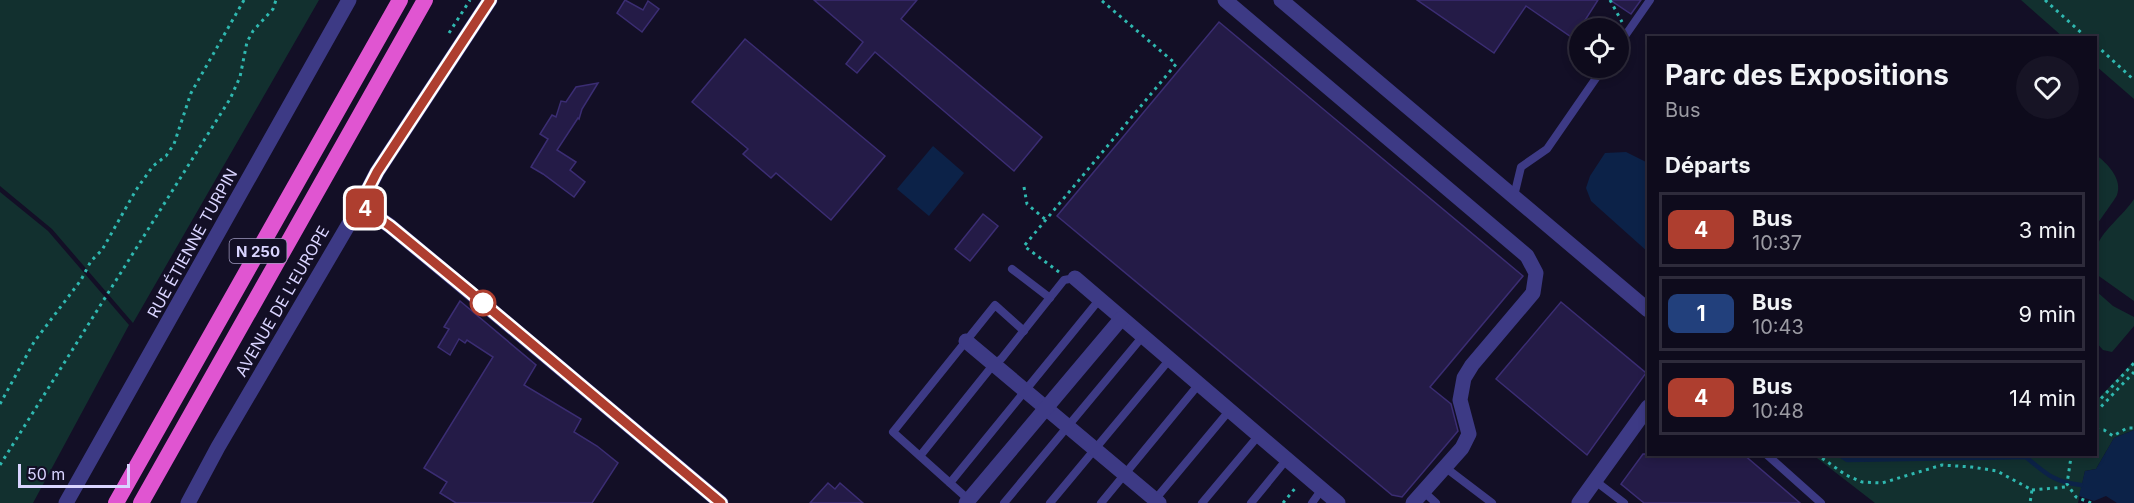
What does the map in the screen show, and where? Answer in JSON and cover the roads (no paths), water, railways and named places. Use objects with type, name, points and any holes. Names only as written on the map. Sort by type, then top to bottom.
[{"type":"highway","name":"N 250","points":[[116,503],[400,0]]},
{"type":"highway","name":"N 250","points":[[141,503],[426,0]]},
{"type":"street","name":"RUE ÉTIENNE TURPIN","points":[[66,503],[349,0]]},
{"type":"street","name":"AVENUE DE L'EUROPE","points":[[188,503],[377,172],[490,0]]},
{"type":"street","points":[[1225,0],[1527,256],[1536,273],[1533,293],[1464,378],[1460,400],[1469,434],[1462,448],[1418,497]]},
{"type":"street","points":[[1281,0],[1647,309]]},
{"type":"street","points":[[360,205],[390,226],[721,503]]},
{"type":"street","points":[[1075,278],[1338,503]]},
{"type":"street","points":[[969,502],[1122,320]]},
{"type":"street","points":[[966,341],[1156,502]]},
{"type":"street","points":[[1579,503],[1647,408]]},
{"type":"lane","points":[[1629,30],[1650,0]]},
{"type":"lane","points":[[1514,197],[1521,167],[1547,149],[1597,78]]},
{"type":"lane","points":[[1012,269],[1050,298]]},
{"type":"lane","points":[[920,456],[1065,280],[1075,278]]},
{"type":"lane","points":[[950,483],[1099,300]]},
{"type":"lane","points":[[969,502],[893,432],[995,305],[1024,331]]},
{"type":"lane","points":[[1004,503],[1143,336]]},
{"type":"lane","points":[[1050,503],[1170,360]]},
{"type":"lane","points":[[1101,503],[1199,384]]},
{"type":"lane","points":[[1156,502],[1229,411]]},
{"type":"lane","points":[[1202,503],[1259,435]]},
{"type":"lane","points":[[1768,456],[1821,503]]},
{"type":"lane","points":[[1251,503],[1287,459]]},
{"type":"lane","points":[[1446,468],[1492,503]]},
{"type":"lane","points":[[1594,480],[1624,503]]},
{"type":"lane","points":[[1312,503],[1322,489]]},
{"type":"lane","points":[[1418,497],[1436,503]]},
{"type":"water","points":[[933,146],[964,173],[929,216],[897,189]]},
{"type":"water","points":[[1626,152],[1647,162],[1647,251],[1591,201],[1586,188],[1590,176],[1605,153]]},
{"type":"water","points":[[2134,430],[2134,503],[2117,503],[2106,496],[2094,501],[2079,496],[2085,471],[2096,469],[2114,438]]},
{"type":"waterway","points":[[1841,456],[1847,460],[2026,457],[2051,476],[2064,482],[2081,485]]}]
